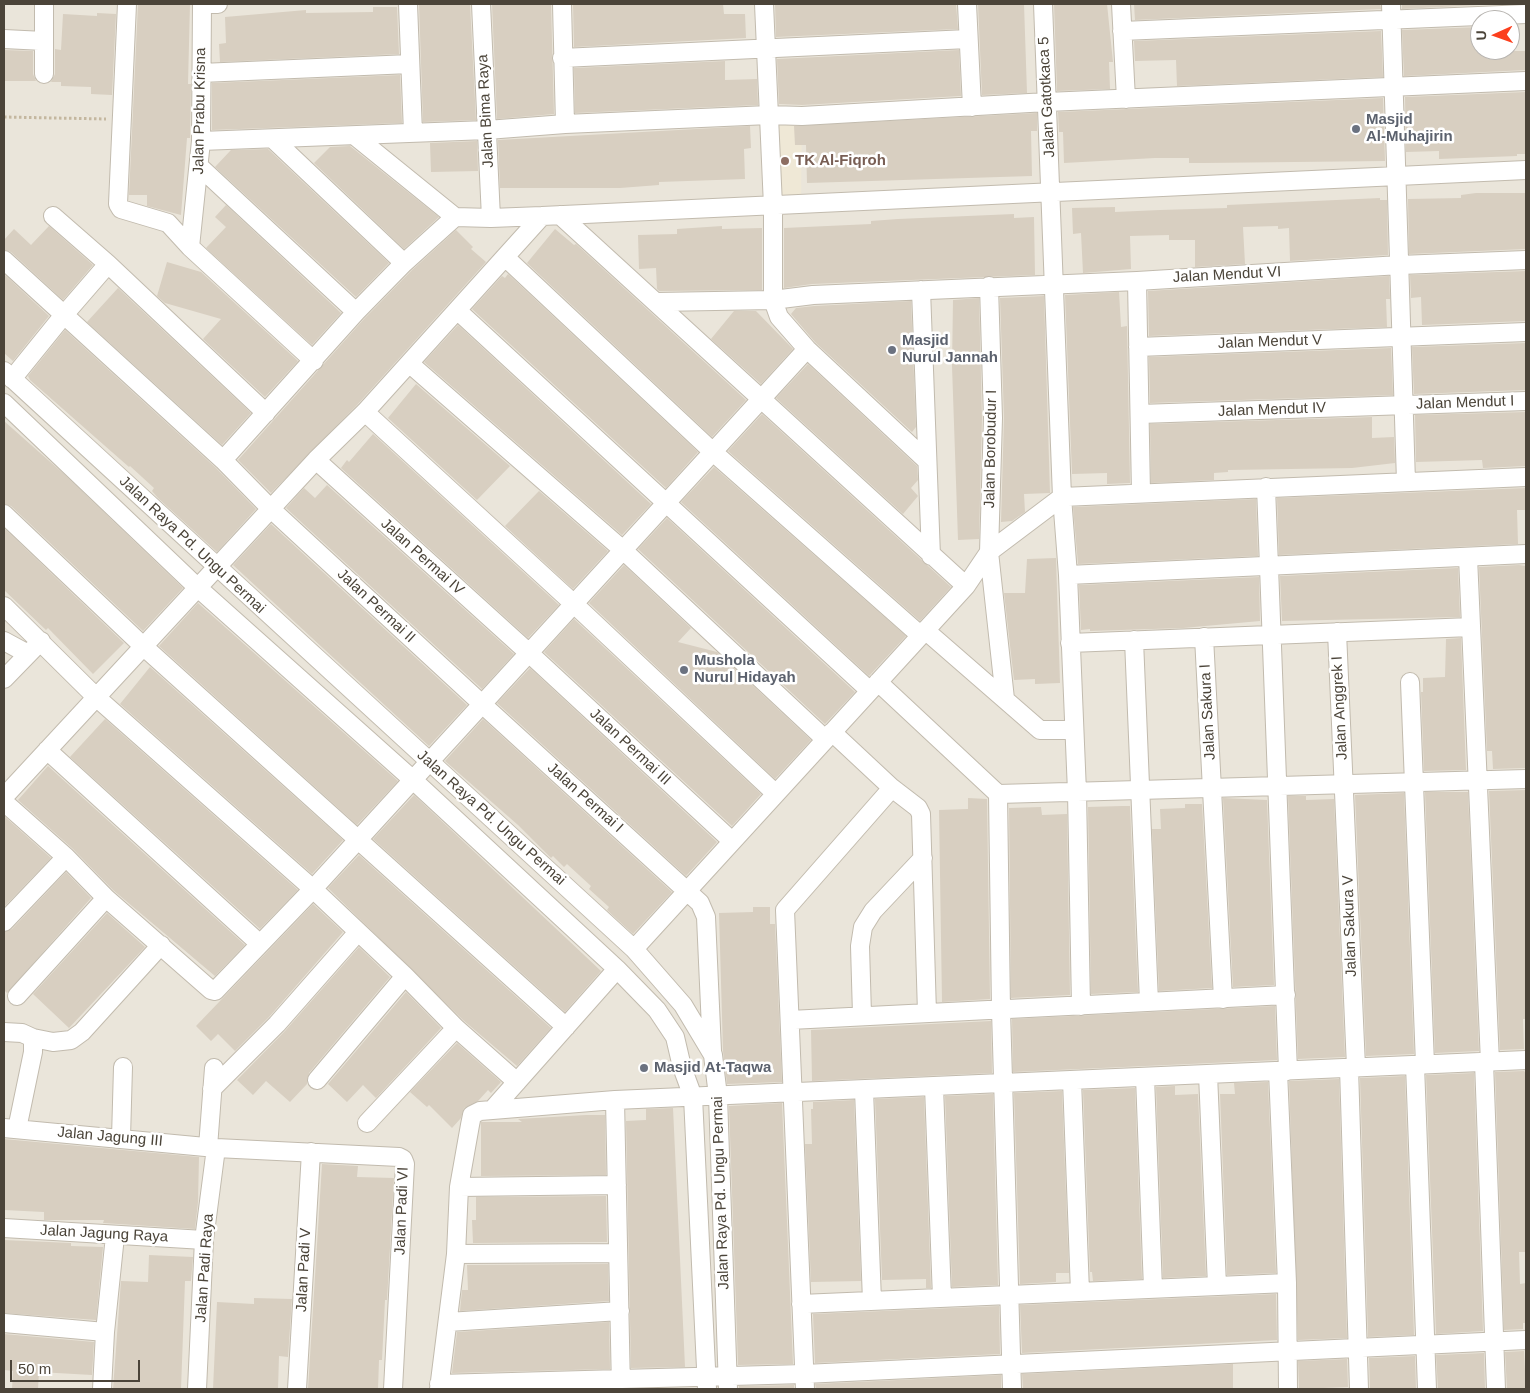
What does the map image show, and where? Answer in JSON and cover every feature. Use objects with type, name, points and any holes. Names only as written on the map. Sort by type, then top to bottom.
[{"type":"street","points":[[44,4],[44,74]]},
{"type":"street","points":[[127,4],[120,119],[118,204],[121,209],[168,223],[190,247],[314,361]]},
{"type":"street","points":[[202,4],[218,4]]},
{"type":"street","name":"Jalan Prabu Krisna","points":[[190,247],[200,166],[202,4]]},
{"type":"street","points":[[408,4],[412,133]]},
{"type":"street","name":"Jalan Bima Raya","points":[[481,4],[491,218]]},
{"type":"street","points":[[562,4],[565,124]]},
{"type":"street","points":[[764,4],[774,206],[773,300],[783,324],[927,461]]},
{"type":"street","points":[[967,4],[972,106]]},
{"type":"street","name":"Jalan Gatotkaca 5","points":[[1043,4],[1062,497],[1068,574],[1077,792],[1081,1006]]},
{"type":"street","points":[[1121,4],[1126,99]]},
{"type":"street","points":[[1122,31],[1391,11],[1526,14]]},
{"type":"street","points":[[1391,11],[1406,482]]},
{"type":"street","points":[[4,39],[44,41]]},
{"type":"street","points":[[562,58],[968,39]]},
{"type":"street","points":[[200,73],[410,64]]},
{"type":"street","points":[[201,141],[356,136],[769,115],[802,116],[1047,102],[1526,81]]},
{"type":"street","points":[[356,136],[455,217],[560,216],[1051,191],[1526,170]]},
{"type":"street","points":[[273,139],[404,263]]},
{"type":"street","points":[[200,166],[356,312]]},
{"type":"street","points":[[53,216],[108,264],[266,413]]},
{"type":"street","points":[[4,797],[316,460],[410,364],[542,216]]},
{"type":"street","points":[[560,216],[657,302],[761,400],[966,586]]},
{"type":"street","points":[[223,460],[314,361],[356,312],[404,263],[455,217]]},
{"type":"street","points":[[505,257],[713,452],[922,632],[1040,730],[1074,730]]},
{"type":"street","name":"Jalan Permai II","points":[[4,260],[63,316],[223,460],[271,509],[482,704]]},
{"type":"street","name":"Jalan Mendut VI","points":[[657,302],[773,300],[813,295],[1137,281],[1400,265],[1526,260]]},
{"type":"street","points":[[8,375],[108,264]]},
{"type":"street","points":[[1137,281],[1141,493]]},
{"type":"street","name":"Jalan Borobudur I","points":[[988,286],[993,418],[989,552],[1005,699]]},
{"type":"street","points":[[921,290],[931,556]]},
{"type":"street","points":[[458,311],[667,502],[998,794],[1526,779]]},
{"type":"street","name":"Jalan Mendut V","points":[[1138,347],[1526,332]]},
{"type":"street","points":[[4,802],[66,857],[106,898],[213,991],[313,889],[808,349]]},
{"type":"street","points":[[410,364],[623,550],[828,736],[918,808],[921,814],[924,858],[927,1014]]},
{"type":"street","name":"Jalan Raya Pd. Ungu Permai","points":[[8,375],[216,568],[634,949],[683,1005],[713,1055],[718,1096],[728,1383]]},
{"type":"street","name":"Jalan Mendut I","points":[[1404,406],[1526,401]]},
{"type":"street","name":"Jalan Raya Pd. Ungu Permai","points":[[4,402],[197,587],[412,779],[617,969],[656,1010],[675,1037],[682,1068],[693,1097],[707,1383]]},
{"type":"street","name":"Jalan Mendut IV","points":[[1140,414],[1404,406]]},
{"type":"street","points":[[365,412],[574,604],[775,793]]},
{"type":"street","name":"Jalan Permai IV","points":[[316,460],[529,653]]},
{"type":"street","points":[[634,949],[966,586],[989,552],[1062,497],[1526,477]]},
{"type":"street","points":[[1266,488],[1286,996],[1283,1071],[1288,1389]]},
{"type":"street","points":[[4,514],[143,646],[566,1027]]},
{"type":"street","points":[[1068,574],[1526,554]]},
{"type":"street","points":[[1468,556],[1478,780],[1496,1389]]},
{"type":"street","points":[[4,606],[96,697],[313,889],[405,976],[456,1028],[517,1082]]},
{"type":"street","points":[[1070,643],[1471,627]]},
{"type":"street","name":"Jalan Anggrek I","points":[[1337,632],[1344,784]]},
{"type":"street","name":"Jalan Sakura I","points":[[1204,637],[1223,998]]},
{"type":"street","points":[[1134,640],[1149,1002]]},
{"type":"street","points":[[4,641],[28,654]]},
{"type":"street","points":[[4,679],[40,641]]},
{"type":"street","name":"Jalan Permai III","points":[[529,653],[732,841]]},
{"type":"street","points":[[1410,682],[1427,1389]]},
{"type":"street","name":"Jalan Permai I","points":[[482,704],[700,903],[706,917],[713,1055]]},
{"type":"street","points":[[47,750],[260,944]]},
{"type":"street","name":"Jalan Sakura V","points":[[1344,784],[1359,1389]]},
{"type":"street","points":[[805,1381],[785,910],[892,788]]},
{"type":"street","points":[[998,794],[1001,1010],[1012,1389]]},
{"type":"street","points":[[4,922],[66,857]]},
{"type":"street","points":[[862,1015],[860,946],[863,928],[873,911],[924,858]]},
{"type":"street","points":[[17,996],[106,898]]},
{"type":"street","points":[[212,1089],[277,1024],[358,932]]},
{"type":"street","points":[[4,1032],[22,1033],[40,1041],[62,1042],[76,1036],[161,944]]},
{"type":"street","points":[[492,1110],[617,969]]},
{"type":"street","points":[[317,1080],[405,976]]},
{"type":"street","points":[[790,1020],[862,1015],[927,1014],[1286,996]]},
{"type":"street","points":[[367,1123],[456,1028]]},
{"type":"street","points":[[11,1128],[33,1052],[33,1038]]},
{"type":"street","points":[[1526,1060],[615,1100],[480,1111],[472,1115],[459,1187],[456,1254],[439,1387],[805,1381],[1010,1363],[1425,1343],[1526,1340]]},
{"type":"street","points":[[120,1138],[123,1066]]},
{"type":"street","name":"Jalan Padi Raya","points":[[197,1389],[204,1240],[212,1147],[214,1068]]},
{"type":"street","points":[[1208,1074],[1217,1286]]},
{"type":"street","points":[[1144,1077],[1153,1289]]},
{"type":"street","points":[[1072,1080],[1080,1292]]},
{"type":"street","points":[[934,1086],[942,1298]]},
{"type":"street","points":[[864,1090],[872,1301]]},
{"type":"street","points":[[615,1100],[621,1384]]},
{"type":"street","name":"Jalan Jagung III","points":[[11,1128],[212,1147]]},
{"type":"street","name":"Jalan Padi VI","points":[[212,1147],[399,1157],[403,1159],[405,1164],[393,1389]]},
{"type":"street","name":"Jalan Padi V","points":[[297,1389],[310,1152]]},
{"type":"street","points":[[459,1187],[617,1185]]},
{"type":"street","name":"Jalan Jagung Raya","points":[[4,1228],[204,1240]]},
{"type":"street","points":[[102,1389],[105,1332],[115,1236]]},
{"type":"street","points":[[456,1254],[618,1253]]},
{"type":"street","points":[[801,1304],[1287,1284]]},
{"type":"street","points":[[448,1322],[620,1311]]},
{"type":"street","points":[[4,1322],[105,1332]]},
{"type":"path","points":[[4,117],[120,119]]},
{"type":"shaded area","points":[[4,4],[1526,4],[1526,1389],[4,1389]]},
{"type":"shaded area","name":"TK Al-Fiqroh","points":[[802,105],[801,207],[770,205],[767,117]]},
{"type":"building","points":[[138,4],[190,4],[188,84],[191,84],[190,138],[187,138],[181,215],[147,206],[147,195],[129,195]]},
{"type":"building","points":[[419,4],[470,4],[476,120],[423,122]]},
{"type":"building","points":[[492,4],[551,4],[554,114],[497,119]]},
{"type":"building","points":[[573,4],[723,4],[724,14],[745,14],[746,38],[574,47]]},
{"type":"building","points":[[775,4],[956,4],[958,29],[776,37]]},
{"type":"building","points":[[978,4],[1024,4],[1027,93],[982,95]]},
{"type":"building","points":[[1054,4],[1107,4],[1113,62],[1109,62],[1110,89],[1057,91]]},
{"type":"building","points":[[1134,4],[1380,4],[1381,9],[1135,20]]},
{"type":"building","points":[[1402,4],[1480,4],[1480,5],[1402,9]]},
{"type":"building","points":[[373,7],[397,7],[399,54],[220,62],[219,44],[226,43],[225,17],[306,10],[306,13],[373,12]]},
{"type":"building","points":[[97,13],[116,14],[112,95],[91,94],[91,87],[61,86],[61,82],[51,82],[55,74],[55,49],[61,50],[63,14],[97,16]]},
{"type":"building","points":[[1470,27],[1470,60],[1520,60],[1520,51],[1526,51],[1526,70],[1404,76],[1402,30]]},
{"type":"building","points":[[1381,31],[1383,77],[1177,86],[1176,60],[1135,61],[1134,41]]},
{"type":"building","points":[[4,50],[33,51],[33,74],[36,81],[4,81]]},
{"type":"building","points":[[959,50],[961,96],[802,105],[779,104],[777,59]]},
{"type":"building","points":[[725,61],[725,80],[757,79],[758,105],[575,113],[574,68]]},
{"type":"building","points":[[400,75],[402,123],[212,130],[212,83]]},
{"type":"building","points":[[1526,92],[1526,154],[1439,159],[1439,151],[1406,152],[1405,97]]},
{"type":"building","points":[[1383,98],[1385,161],[1189,163],[1189,158],[1155,158],[1064,163],[1063,132],[1059,132],[1058,112]]},
{"type":"building","points":[[1037,113],[1037,131],[1031,131],[1032,176],[807,183],[806,145],[795,145],[794,126]]},
{"type":"building","points":[[750,126],[751,148],[744,149],[745,179],[659,182],[659,185],[620,188],[500,188],[498,140]]},
{"type":"building","points":[[477,141],[478,171],[431,172],[430,143]]},
{"type":"building","points":[[350,146],[439,217],[404,249],[314,163],[330,147]]},
{"type":"building","points":[[268,149],[389,263],[356,297],[215,167],[231,150]]},
{"type":"building","points":[[1476,193],[1526,193],[1526,249],[1409,254],[1408,199],[1461,198],[1461,195]]},
{"type":"building","points":[[1380,198],[1380,200],[1387,200],[1388,255],[1290,261],[1289,228],[1278,229],[1278,226],[1243,227],[1245,264],[1195,267],[1195,240],[1169,240],[1169,235],[1130,236],[1131,269],[1083,273],[1081,233],[1073,234],[1072,208],[1115,207],[1115,212],[1227,208],[1227,205]]},
{"type":"building","points":[[226,205],[341,313],[312,345],[206,248],[226,227],[215,217]]},
{"type":"building","points":[[1014,214],[1014,218],[1034,217],[1035,275],[812,284],[784,288],[784,228],[871,224],[871,221],[898,219]]},
{"type":"building","points":[[49,226],[93,265],[63,300],[11,252],[4,250],[4,240],[14,229],[31,245]]},
{"type":"building","points":[[722,226],[722,229],[762,228],[762,290],[659,291],[657,289],[656,268],[639,269],[638,235],[677,234],[677,229]]},
{"type":"building","points":[[555,229],[574,245],[576,244],[746,400],[712,437],[527,263]]},
{"type":"building","points":[[456,230],[473,247],[471,249],[486,262],[357,405],[271,493],[238,460],[364,319],[411,271]]},
{"type":"building","points":[[167,262],[201,272],[298,361],[265,397],[203,339],[221,319],[165,303],[157,296]]},
{"type":"building","points":[[1526,271],[1526,321],[1422,325],[1421,297],[1411,298],[1410,275]]},
{"type":"building","points":[[4,274],[49,316],[13,361],[4,353]]},
{"type":"building","points":[[508,274],[698,452],[666,488],[472,309],[502,276],[505,278]]},
{"type":"building","points":[[1389,276],[1390,299],[1386,299],[1387,327],[1149,336],[1148,291]]},
{"type":"building","points":[[118,288],[251,413],[222,445],[87,322]]},
{"type":"building","points":[[1119,292],[1121,327],[1127,326],[1130,483],[1107,484],[1107,473],[1072,474],[1065,295]]},
{"type":"building","points":[[1044,296],[1050,493],[1024,494],[1025,512],[1012,521],[1001,522],[1004,418],[1000,298]]},
{"type":"building","points":[[979,298],[982,418],[979,539],[958,540],[952,366],[953,300]]},
{"type":"building","points":[[911,301],[916,427],[912,432],[815,342],[791,314],[796,308],[814,306]]},
{"type":"building","points":[[734,311],[756,311],[793,349],[761,384],[711,339]]},
{"type":"building","points":[[458,325],[651,504],[622,535],[424,362]]},
{"type":"building","points":[[65,330],[216,468],[256,509],[217,552],[158,498],[152,491],[154,488],[30,380],[28,376]]},
{"type":"building","points":[[1526,343],[1526,390],[1414,394],[1412,347]]},
{"type":"building","points":[[1391,348],[1393,395],[1150,403],[1149,357]]},
{"type":"building","points":[[808,364],[917,466],[918,480],[911,488],[918,496],[903,514],[776,398]]},
{"type":"building","points":[[416,384],[510,466],[477,500],[388,418]]},
{"type":"building","points":[[1526,412],[1526,466],[1483,468],[1482,460],[1416,462],[1415,415]]},
{"type":"building","points":[[762,414],[951,587],[920,621],[728,451]]},
{"type":"building","points":[[1372,417],[1372,438],[1394,437],[1395,463],[1352,468],[1228,470],[1228,472],[1214,473],[1214,480],[1151,483],[1150,424]]},
{"type":"building","points":[[4,421],[65,475],[183,588],[143,631],[11,506],[4,504]]},
{"type":"building","points":[[373,434],[559,605],[528,638],[341,468],[347,460],[349,462]]},
{"type":"building","points":[[714,467],[906,636],[869,676],[681,502]]},
{"type":"building","points":[[327,485],[514,654],[482,689],[286,508],[304,488],[315,498]]},
{"type":"building","points":[[1526,488],[1526,510],[1517,510],[1518,544],[1279,555],[1277,498]]},
{"type":"building","points":[[539,491],[608,551],[573,589],[505,526]]},
{"type":"building","points":[[1256,499],[1258,556],[1078,564],[1073,507]]},
{"type":"building","points":[[667,518],[855,692],[825,724],[638,549]]},
{"type":"building","points":[[271,524],[467,705],[429,746],[233,565]]},
{"type":"building","points":[[4,528],[124,643],[93,674],[48,628],[46,630],[4,590]]},
{"type":"building","points":[[1056,558],[1060,683],[1035,684],[1035,679],[1014,680],[1004,593],[1025,593],[1027,559]]},
{"type":"building","points":[[624,565],[691,628],[678,642],[717,652],[811,740],[775,779],[589,603]]},
{"type":"building","points":[[1526,566],[1526,768],[1493,769],[1492,751],[1487,751],[1479,567]]},
{"type":"building","points":[[1458,568],[1460,617],[1282,621],[1280,576]]},
{"type":"building","points":[[1259,577],[1260,621],[1183,628],[1081,630],[1079,585]]},
{"type":"building","points":[[198,603],[398,781],[357,825],[159,646]]},
{"type":"building","points":[[574,619],[761,794],[732,826],[544,652]]},
{"type":"building","points":[[1461,638],[1466,770],[1424,771],[1421,692],[1423,692],[1423,678],[1445,677],[1446,639]]},
{"type":"building","points":[[150,667],[343,840],[312,874],[120,704]]},
{"type":"building","points":[[530,668],[717,842],[686,876],[497,703]]},
{"type":"building","points":[[105,719],[298,890],[260,929],[70,757]]},
{"type":"building","points":[[483,719],[672,892],[633,934],[607,910],[609,907],[589,889],[591,886],[567,864],[564,867],[553,856],[551,858],[518,825],[445,761]]},
{"type":"building","points":[[48,766],[245,945],[215,976],[113,890],[73,849],[18,800]]},
{"type":"building","points":[[1526,790],[1526,1019],[1523,1019],[1524,1049],[1500,1050],[1489,791]]},
{"type":"building","points":[[1425,792],[1468,792],[1479,1051],[1435,1053]]},
{"type":"building","points":[[1404,793],[1414,1054],[1366,1056],[1355,795]]},
{"type":"building","points":[[414,795],[601,971],[565,1012],[373,839]]},
{"type":"building","points":[[1288,796],[1306,796],[1306,800],[1334,799],[1345,1057],[1298,1059]]},
{"type":"building","points":[[968,798],[987,799],[990,999],[942,1002],[939,810],[968,809]]},
{"type":"building","points":[[1223,798],[1267,800],[1274,985],[1233,987]]},
{"type":"building","points":[[1185,804],[1202,804],[1212,988],[1159,991],[1152,829],[1161,829],[1160,809],[1185,808]]},
{"type":"building","points":[[1130,806],[1138,992],[1091,994],[1088,807]]},
{"type":"building","points":[[1041,807],[1042,815],[1067,814],[1070,995],[1011,998],[1009,808]]},
{"type":"building","points":[[4,816],[51,858],[4,907]]},
{"type":"building","points":[[359,855],[551,1028],[517,1066],[463,1020],[328,888]]},
{"type":"building","points":[[66,872],[91,898],[7,993],[4,990],[4,932],[12,929]]},
{"type":"building","points":[[313,904],[343,932],[269,1017],[235,1051],[218,1034],[211,1041],[196,1026]]},
{"type":"building","points":[[753,907],[770,907],[770,924],[775,924],[782,1082],[727,1084],[723,1051],[719,913],[753,912]]},
{"type":"building","points":[[107,913],[145,947],[69,1028],[33,994]]},
{"type":"building","points":[[359,947],[390,977],[309,1073],[307,1084],[290,1102],[266,1081],[253,1095],[237,1080],[285,1031]]},
{"type":"building","points":[[406,992],[441,1028],[376,1098],[363,1085],[347,1102],[328,1084]]},
{"type":"building","points":[[1275,1006],[1277,1060],[1013,1072],[1012,1019]]},
{"type":"building","points":[[991,1021],[992,1073],[812,1081],[811,1030]]},
{"type":"building","points":[[457,1043],[501,1082],[491,1093],[488,1090],[478,1101],[464,1108],[461,1118],[452,1128],[429,1105],[427,1107],[410,1092]]},
{"type":"building","points":[[1524,1071],[1526,1073],[1526,1252],[1519,1252],[1520,1284],[1526,1283],[1526,1323],[1523,1323],[1523,1329],[1504,1330],[1495,1072]]},
{"type":"building","points":[[1474,1073],[1483,1331],[1436,1334],[1426,1075]]},
{"type":"building","points":[[1405,1076],[1414,1335],[1368,1337],[1360,1078]]},
{"type":"building","points":[[1339,1079],[1347,1338],[1298,1340],[1289,1081]]},
{"type":"building","points":[[1268,1082],[1276,1273],[1227,1275],[1220,1094],[1235,1094],[1234,1083]]},
{"type":"building","points":[[1175,1086],[1175,1095],[1198,1094],[1206,1276],[1163,1278],[1156,1087]]},
{"type":"building","points":[[1135,1088],[1142,1279],[1093,1281],[1092,1272],[1090,1272],[1083,1090]]},
{"type":"building","points":[[1062,1091],[1069,1273],[1056,1273],[1056,1282],[1020,1284],[1014,1093]]},
{"type":"building","points":[[993,1094],[998,1285],[952,1287],[945,1096]]},
{"type":"building","points":[[924,1097],[931,1288],[926,1288],[926,1279],[882,1280],[875,1099]]},
{"type":"building","points":[[854,1100],[861,1281],[811,1282],[805,1144],[812,1144],[811,1109],[813,1109],[813,1102]]},
{"type":"building","points":[[782,1103],[793,1364],[738,1365],[729,1106]]},
{"type":"building","points":[[673,1108],[685,1367],[631,1368],[626,1121],[646,1120],[646,1109]]},
{"type":"building","points":[[605,1115],[606,1175],[481,1176],[481,1122],[522,1122],[518,1119]]},
{"type":"building","points":[[4,1139],[199,1157],[195,1229],[103,1223],[104,1220],[44,1220],[44,1212],[4,1210]]},
{"type":"building","points":[[322,1164],[358,1166],[357,1177],[394,1178],[387,1300],[385,1300],[382,1360],[379,1360],[378,1389],[308,1389]]},
{"type":"building","points":[[606,1196],[607,1242],[473,1243],[472,1220],[476,1220],[476,1197]]},
{"type":"building","points":[[4,1240],[71,1243],[71,1246],[103,1247],[96,1320],[4,1313]]},
{"type":"building","points":[[149,1255],[193,1257],[191,1281],[185,1281],[181,1389],[113,1389],[121,1281],[148,1282]]},
{"type":"building","points":[[608,1264],[609,1301],[460,1311],[462,1290],[468,1290],[467,1265]]},
{"type":"building","points":[[1276,1294],[1277,1340],[1022,1353],[1020,1305]]},
{"type":"building","points":[[254,1298],[292,1299],[288,1357],[279,1356],[278,1389],[213,1389],[217,1302],[254,1304]]},
{"type":"building","points":[[999,1306],[1000,1354],[815,1363],[813,1314]]},
{"type":"building","points":[[609,1322],[610,1369],[452,1373],[457,1332]]},
{"type":"building","points":[[4,1334],[94,1342],[92,1375],[39,1372],[38,1389],[12,1389],[13,1371],[4,1370]]},
{"type":"building","points":[[1524,1351],[1526,1389],[1507,1389],[1505,1352]]},
{"type":"building","points":[[1484,1353],[1485,1389],[1438,1389],[1436,1355]]},
{"type":"building","points":[[1415,1356],[1416,1389],[1370,1389],[1369,1358]]},
{"type":"building","points":[[1347,1359],[1348,1387],[1299,1389],[1298,1361]]},
{"type":"building","points":[[1233,1364],[1233,1389],[1023,1388],[1022,1374]]},
{"type":"building","points":[[1001,1375],[1001,1389],[816,1389],[815,1384]]},
{"type":"building","points":[[794,1385],[794,1389],[739,1389],[739,1386]]},
{"type":"place","name":"Masjid Al-Muhajirin","points":[[1356,129]]},
{"type":"place","name":"TK Al-Fiqroh","points":[[785,161]]},
{"type":"place","name":"Masjid Nurul Jannah","points":[[892,350]]},
{"type":"place","name":"Mushola Nurul Hidayah","points":[[684,670]]},
{"type":"place","name":"Masjid At-Taqwa","points":[[644,1068]]}]
